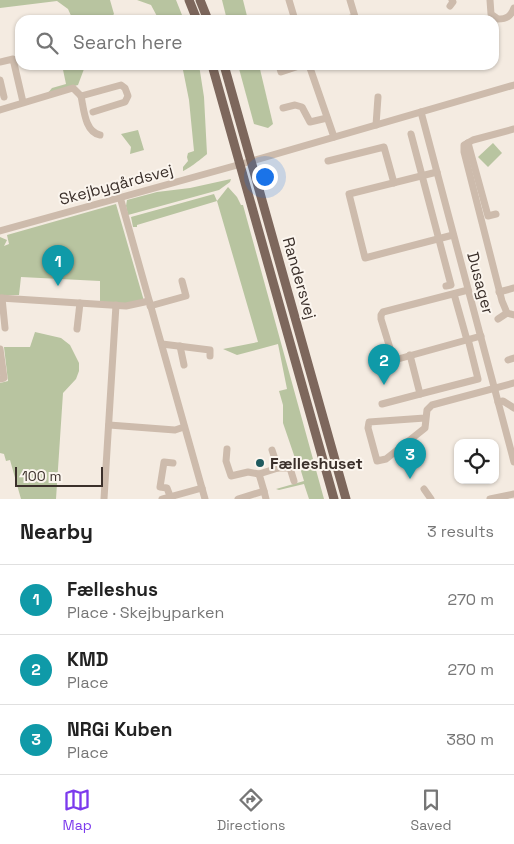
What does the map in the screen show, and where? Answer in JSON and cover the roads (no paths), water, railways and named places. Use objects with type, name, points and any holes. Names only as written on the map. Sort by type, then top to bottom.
[{"type":"main road","points":[[189,0],[195,15]]},
{"type":"main road","points":[[200,0],[206,15]]},
{"type":"main road","name":"Randersvej","points":[[213,70],[334,499]]},
{"type":"main road","name":"Randersvej","points":[[225,70],[346,499]]},
{"type":"street","points":[[289,0],[294,15]]},
{"type":"street","points":[[350,0],[354,15]]},
{"type":"street","points":[[490,0],[492,15]]},
{"type":"street","points":[[499,19],[508,17],[512,14],[514,8]]},
{"type":"street","points":[[0,62],[13,59],[15,67]]},
{"type":"street","points":[[16,70],[24,102]]},
{"type":"street","points":[[311,70],[334,138]]},
{"type":"street","points":[[0,80],[4,97]]},
{"type":"street","name":"Skejbygårdsvej","points":[[0,231],[334,138],[514,85]]},
{"type":"street","points":[[81,96],[121,86],[126,88],[128,96],[125,102],[94,112]]},
{"type":"street","points":[[0,110],[73,88],[81,96],[90,129],[94,134],[100,135]]},
{"type":"street","points":[[376,125],[378,97]]},
{"type":"street","points":[[283,108],[295,105],[302,107],[310,122],[327,118]]},
{"type":"street","name":"Dusager","points":[[421,112],[514,462]]},
{"type":"street","points":[[498,319],[510,314],[499,292],[464,152],[464,145],[472,140],[514,129]]},
{"type":"street","points":[[411,134],[451,284],[446,286]]},
{"type":"street","points":[[468,143],[488,216],[496,214]]},
{"type":"street","points":[[328,161],[384,147],[394,183]]},
{"type":"street","points":[[437,172],[348,194],[366,258],[453,235]]},
{"type":"street","points":[[120,197],[205,499]]},
{"type":"street","points":[[5,328],[1,298],[116,305],[150,304],[186,296],[182,281]]},
{"type":"street","points":[[499,292],[514,288]]},
{"type":"street","points":[[468,290],[383,312],[381,319],[393,358],[398,359],[481,336]]},
{"type":"street","points":[[382,404],[478,379],[454,294]]},
{"type":"street","points":[[77,328],[80,303]]},
{"type":"street","points":[[104,499],[116,305]]},
{"type":"street","points":[[162,344],[210,353]]},
{"type":"street","points":[[180,346],[184,365]]},
{"type":"street","points":[[0,350],[4,378],[0,379]]},
{"type":"street","points":[[410,355],[420,394]]},
{"type":"street","points":[[426,418],[370,422],[368,428],[377,461],[386,459],[425,428],[427,410],[432,405],[514,383]]},
{"type":"street","points":[[498,402],[503,401],[514,408]]},
{"type":"street","points":[[109,425],[175,430],[184,426]]},
{"type":"street","points":[[226,449],[226,461],[231,476],[248,472],[259,474],[278,468],[290,468],[294,481]]},
{"type":"street","points":[[272,450],[278,468]]},
{"type":"street","points":[[170,496],[167,488],[160,487],[164,462],[173,463]]},
{"type":"street","points":[[238,499],[265,495],[259,474]]},
{"type":"street","points":[[162,499],[202,488]]},
{"type":"street","points":[[424,489],[431,499]]},
{"type":"street","points":[[490,499],[514,494]]},
{"type":"place","name":"Fælleshus","points":[[58,286]]},
{"type":"place","name":"KMD","points":[[384,385]]},
{"type":"place","name":"Fælleshuset","points":[[260,463]]},
{"type":"place","name":"NRGi Kuben","points":[[410,479]]}]
